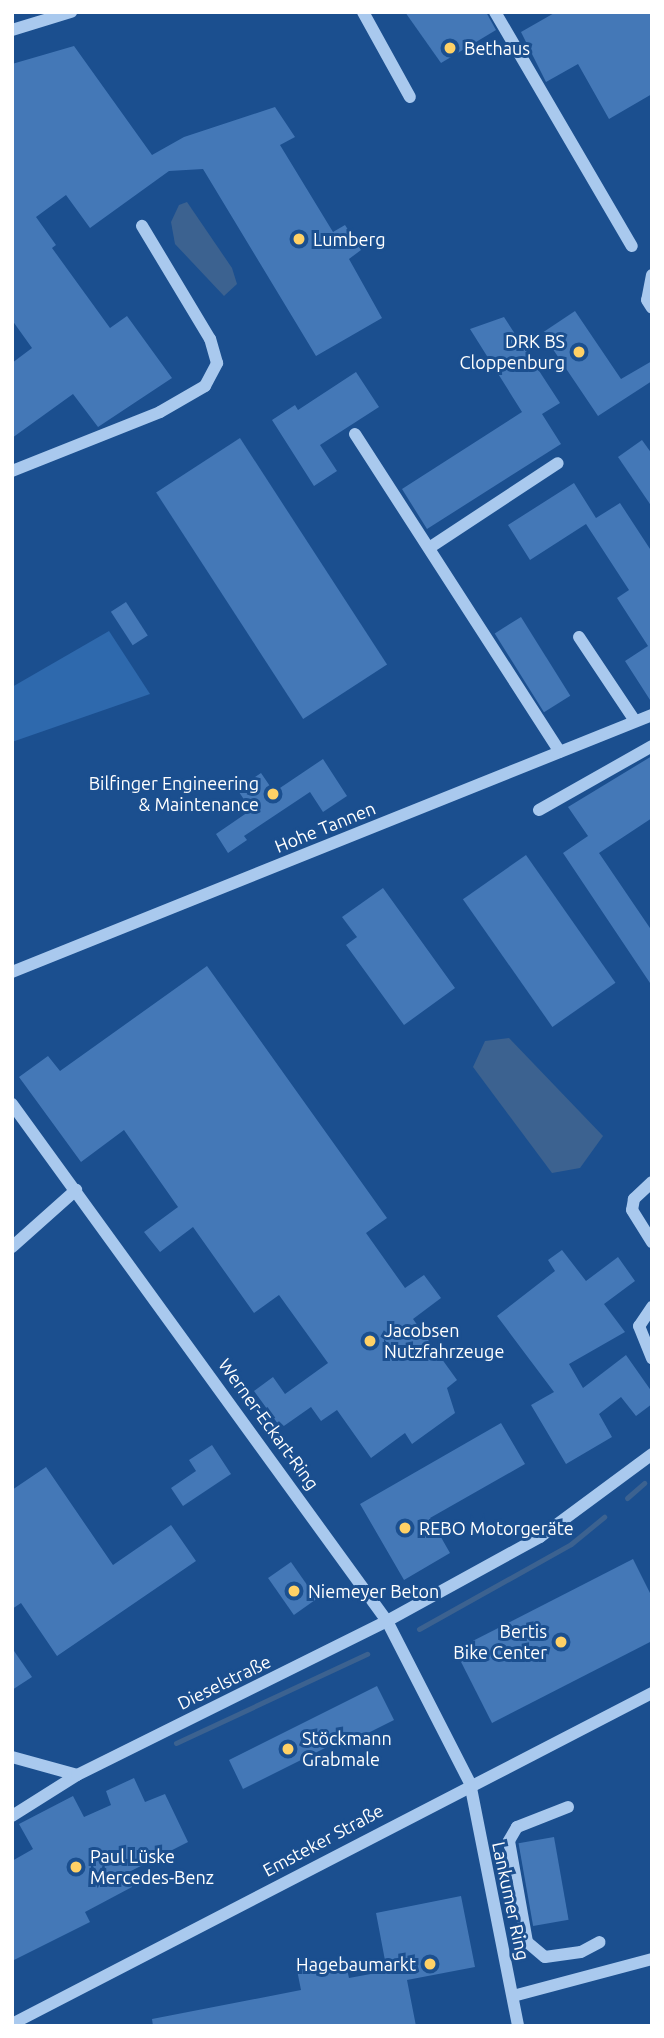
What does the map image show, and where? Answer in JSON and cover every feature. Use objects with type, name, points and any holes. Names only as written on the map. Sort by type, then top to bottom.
[{"type":"street","points":[[12,30],[71,12]]},
{"type":"street","points":[[363,12],[410,97]]},
{"type":"street","points":[[495,12],[632,246]]},
{"type":"street","points":[[12,471],[160,412],[205,386],[217,363],[210,339],[142,226]]},
{"type":"street","points":[[652,275],[647,300],[652,308]]},
{"type":"street","points":[[355,434],[560,752]]},
{"type":"street","points":[[429,548],[558,463]]},
{"type":"street","points":[[579,637],[635,721]]},
{"type":"street","name":"Hohe Tannen","points":[[12,972],[652,715]]},
{"type":"street","points":[[539,810],[652,746]]},
{"type":"street","name":"Werner-Eckart-Ring","points":[[12,1104],[387,1621],[470,1783]]},
{"type":"street","points":[[652,1182],[634,1199],[632,1210],[652,1242]]},
{"type":"street","points":[[12,1247],[76,1189]]},
{"type":"street","points":[[652,1307],[639,1325],[652,1359]]},
{"type":"street","name":"Dieselstraße","points":[[12,1815],[77,1775],[387,1621],[540,1538],[652,1454]]},
{"type":"street","name":"Emsteker Straße","points":[[12,2024],[470,1783],[652,1693]]},
{"type":"street","points":[[12,1757],[77,1775]]},
{"type":"street","name":"Lankumer Ring","points":[[470,1783],[518,2026]]},
{"type":"street","points":[[568,1807],[517,1827],[509,1841],[527,1942],[536,1955],[545,1957],[582,1952],[600,1942]]},
{"type":"street","points":[[513,1996],[652,1959]]},
{"type":"shaded area","points":[[187,202],[232,268],[237,284],[224,296],[175,244],[171,222],[179,205]]},
{"type":"shaded area","points":[[109,631],[150,694],[12,742],[12,687]]},
{"type":"shaded area","points":[[509,1038],[603,1136],[580,1168],[552,1173],[473,1067],[485,1041]]},
{"type":"building","name":"Bethaus","points":[[405,12],[486,12],[496,30],[441,63]]},
{"type":"building","points":[[556,12],[652,12],[652,94],[609,119],[578,64],[546,82],[521,32]]},
{"type":"building","name":"Lumberg","points":[[74,46],[152,155],[184,137],[275,107],[295,137],[280,145],[333,232],[345,225],[361,250],[349,259],[382,318],[316,356],[203,169],[169,171],[90,228],[66,195],[36,217],[56,245],[52,248],[110,328],[127,316],[172,378],[98,427],[73,394],[12,438],[12,363],[32,348],[12,320],[12,64]]},
{"type":"building","name":"DRK BS Cloppenburg","points":[[575,311],[621,379],[652,361],[652,381],[598,416],[542,333]]},
{"type":"building","points":[[504,317],[560,403],[542,414],[561,444],[427,529],[402,489],[522,412],[470,329]]},
{"type":"building","points":[[356,372],[379,407],[320,445],[337,471],[314,486],[272,420],[295,405],[298,410]]},
{"type":"building","points":[[240,438],[387,664],[303,719],[156,492]]},
{"type":"building","points":[[642,440],[652,454],[652,507],[618,457]]},
{"type":"building","points":[[574,483],[596,518],[620,503],[652,552],[652,703],[625,661],[648,646],[617,598],[629,590],[586,524],[530,560],[508,525]]},
{"type":"building","points":[[126,602],[148,636],[133,645],[111,612]]},
{"type":"building","points":[[521,617],[570,696],[544,712],[495,633]]},
{"type":"building","points":[[652,756],[652,818],[599,853],[652,931],[652,986],[563,853],[588,836],[568,807]]},
{"type":"building","name":"Bilfinger Engineering & Maintenance","points":[[323,759],[347,796],[323,812],[310,792],[244,836],[247,840],[228,853],[216,834],[251,810],[237,789],[261,773],[274,792]]},
{"type":"building","points":[[526,855],[615,983],[552,1027],[463,899]]},
{"type":"building","points":[[383,888],[455,988],[404,1025],[346,945],[357,937],[342,917]]},
{"type":"building","points":[[207,966],[387,1218],[366,1233],[405,1288],[424,1275],[441,1298],[413,1319],[457,1380],[447,1388],[455,1413],[412,1444],[405,1433],[371,1458],[337,1410],[321,1421],[311,1407],[281,1428],[254,1391],[273,1377],[285,1394],[328,1363],[279,1295],[254,1313],[193,1227],[160,1252],[144,1232],[178,1207],[124,1130],[81,1162],[19,1077],[48,1056],[60,1071]]},
{"type":"building","points":[[562,1250],[586,1281],[618,1257],[635,1281],[604,1304],[625,1332],[569,1364],[583,1388],[626,1355],[652,1392],[652,1404],[636,1416],[621,1397],[599,1414],[612,1437],[566,1464],[531,1405],[554,1392],[497,1316],[555,1271],[548,1260]]},
{"type":"building","points":[[501,1423],[525,1464],[430,1518],[450,1553],[404,1580],[360,1504]]},
{"type":"building","points":[[212,1445],[231,1474],[183,1506],[171,1488],[196,1471],[189,1460]]},
{"type":"building","points":[[46,1467],[113,1565],[171,1525],[196,1561],[57,1656],[21,1603],[12,1609],[12,1490]]},
{"type":"building","name":"Bertis Bike Center","points":[[633,1559],[652,1597],[652,1641],[492,1723],[455,1650]]},
{"type":"building","name":"Niemeyer Beton","points":[[291,1562],[317,1599],[294,1615],[268,1578]]},
{"type":"building","points":[[12,1648],[32,1677],[12,1690]]},
{"type":"building","name":"Stöckmann Grabmale","points":[[377,1686],[394,1720],[360,1737],[357,1732],[243,1789],[229,1760]]},
{"type":"building","name":"Paul Lüske Mercedes-Benz","points":[[134,1778],[145,1802],[165,1794],[188,1842],[127,1873],[132,1887],[85,1912],[90,1922],[12,1961],[12,1861],[33,1849],[19,1824],[73,1796],[84,1817],[111,1805],[106,1791]]},
{"type":"building","points":[[554,1837],[569,1920],[533,1926],[519,1843]]},
{"type":"building","name":"Hagebaumarkt","points":[[461,1896],[475,1967],[407,1980],[416,2026],[153,2026],[152,2019],[301,1990],[297,1970],[345,1961],[349,1978],[387,1971],[376,1913]]},
{"type":"waterway","points":[[627,1498],[644,1483]]},
{"type":"waterway","points":[[419,1629],[571,1544],[604,1517]]},
{"type":"waterway","points":[[176,1743],[367,1654]]},
{"type":"place","name":"Bethaus","points":[[450,48]]},
{"type":"place","name":"Lumberg","points":[[299,239]]},
{"type":"place","name":"DRK BS Cloppenburg","points":[[579,352]]},
{"type":"place","name":"Bilfinger Engineering & Maintenance","points":[[273,794]]},
{"type":"place","name":"Jacobsen Nutzfahrzeuge","points":[[370,1341]]},
{"type":"place","name":"REBO Motorgeräte","points":[[405,1528]]},
{"type":"place","name":"Niemeyer Beton","points":[[294,1591]]},
{"type":"place","name":"Bertis Bike Center","points":[[561,1642]]},
{"type":"place","name":"Stöckmann Grabmale","points":[[288,1749]]},
{"type":"place","name":"Paul Lüske Mercedes-Benz","points":[[76,1867]]},
{"type":"place","name":"Hagebaumarkt","points":[[430,1964]]}]
